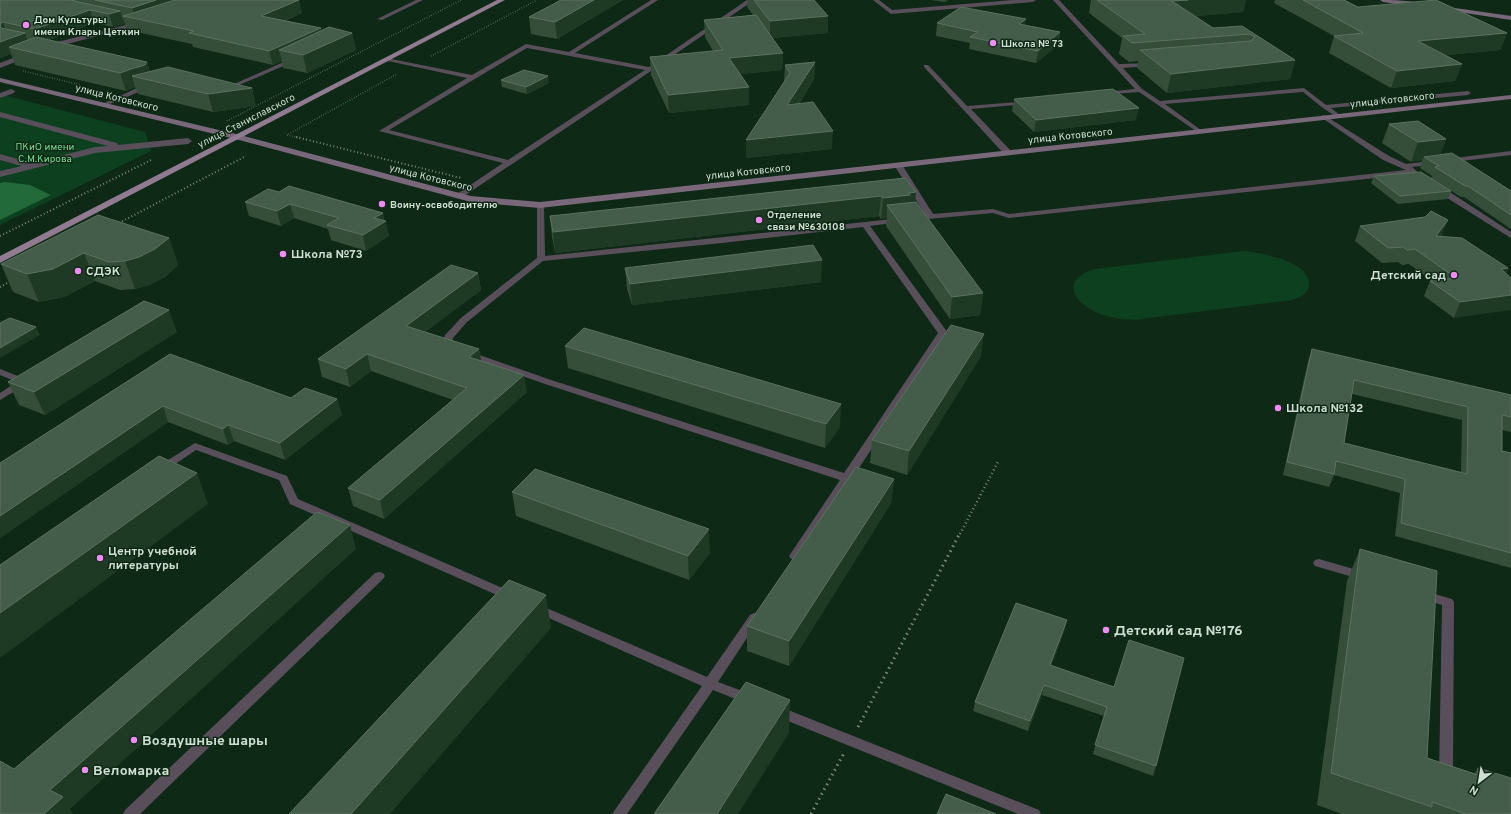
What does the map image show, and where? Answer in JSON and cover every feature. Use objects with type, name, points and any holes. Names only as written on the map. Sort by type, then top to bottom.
[{"type":"main road","name":"улица Станиславского","points":[[0,260],[502,0]]},
{"type":"street","points":[[1383,0],[1428,6]]},
{"type":"street","points":[[1436,7],[1511,18]]},
{"type":"street","points":[[0,66],[42,47],[152,20]]},
{"type":"street","name":"улица Котовского","points":[[0,80],[236,137],[458,196],[471,199],[540,205],[1511,97]]},
{"type":"street","points":[[0,96],[11,91]]},
{"type":"street","points":[[0,114],[123,147]]},
{"type":"street","points":[[0,174],[96,150],[188,141]]},
{"type":"street","points":[[0,157],[30,166]]},
{"type":"lane","points":[[380,19],[420,0]]},
{"type":"lane","points":[[570,54],[655,0]]},
{"type":"lane","points":[[458,196],[650,70],[749,0]]},
{"type":"lane","points":[[876,0],[892,12],[1033,0]]},
{"type":"lane","points":[[1056,0],[1140,90],[1199,132]]},
{"type":"lane","points":[[122,21],[138,24]]},
{"type":"lane","points":[[509,162],[383,130],[526,46],[650,70]]},
{"type":"lane","points":[[42,47],[58,52]]},
{"type":"lane","points":[[220,88],[227,90],[299,57]]},
{"type":"lane","points":[[388,59],[473,77]]},
{"type":"lane","points":[[1119,66],[1154,64]]},
{"type":"lane","points":[[926,66],[1008,153]]},
{"type":"lane","points":[[102,105],[139,89],[157,84]]},
{"type":"lane","points":[[1093,95],[1140,90]]},
{"type":"lane","points":[[1159,103],[1304,90],[1338,116]]},
{"type":"lane","points":[[1325,107],[1468,93]]},
{"type":"lane","points":[[966,108],[1037,101]]},
{"type":"lane","points":[[898,165],[927,217],[993,211],[1009,216],[1417,174],[1386,158],[1324,117]]},
{"type":"lane","points":[[1404,166],[1511,153]]},
{"type":"lane","points":[[1433,185],[1511,236]]},
{"type":"lane","points":[[540,205],[541,259]]},
{"type":"lane","points":[[847,478],[548,382],[455,350],[447,343],[448,338],[464,320],[541,259],[909,219]]},
{"type":"lane","points":[[790,564],[943,333],[865,224]]},
{"type":"lane","points":[[0,372],[25,382],[0,397]]},
{"type":"lane","points":[[150,477],[195,446],[283,478],[294,501],[710,684],[1034,814]]},
{"type":"lane","points":[[1319,563],[1372,579]]},
{"type":"lane","points":[[130,814],[379,576]]},
{"type":"lane","points":[[1410,590],[1448,602],[1446,778],[1460,783]]},
{"type":"lane","points":[[619,814],[759,611]]},
{"type":"path","points":[[112,227],[246,156]]},
{"type":"path","points":[[0,236],[153,159]]},
{"type":"path","points":[[0,287],[14,280]]},
{"type":"path","points":[[811,814],[999,460]]},
{"type":"green space","name":"ПКиО имени С.М.Кирова","points":[[0,94],[145,132],[151,151],[0,225]]},
{"type":"green space","points":[[5,182],[30,185],[51,195],[0,220],[0,183]]},
{"type":"green space","points":[[1244,251],[1272,256],[1293,264],[1301,269],[1307,276],[1309,284],[1306,293],[1292,300],[1134,320],[1100,314],[1083,304],[1074,292],[1074,286],[1077,280],[1083,274],[1094,269]]},
{"type":"building","points":[[0,0],[70,0],[120,11],[109,14],[90,10],[35,29],[3,22],[0,24]]},
{"type":"building","points":[[95,0],[156,0],[132,8]]},
{"type":"building","points":[[175,0],[299,0],[261,16],[321,28],[269,51],[189,33],[194,31],[123,16]]},
{"type":"building","points":[[561,0],[594,0],[555,22],[529,17]]},
{"type":"building","points":[[754,0],[814,0],[828,16],[770,21]]},
{"type":"building","points":[[1097,0],[1188,0],[1172,1],[1213,28],[1242,26],[1295,60],[1171,74],[1140,50],[1251,41],[1255,37],[1250,34],[1132,43],[1123,36],[1145,34]]},
{"type":"building","points":[[1303,0],[1344,0],[1358,7],[1436,0],[1507,33],[1418,41],[1462,64],[1397,71],[1334,36],[1363,33]]},
{"type":"building","points":[[961,7],[1026,19],[1019,24],[1060,32],[1038,51],[970,37],[978,32],[937,23]]},
{"type":"building","points":[[756,15],[783,53],[729,58],[749,87],[668,95],[650,57],[723,50],[704,20]]},
{"type":"building","points":[[0,24],[1,28],[25,33],[0,42]]},
{"type":"building","points":[[329,27],[352,33],[303,55],[279,50]]},
{"type":"building","points":[[36,37],[147,62],[145,65],[120,73],[9,47]]},
{"type":"building","points":[[815,62],[787,105],[813,102],[833,131],[746,140],[790,73],[785,65]]},
{"type":"building","points":[[168,67],[252,88],[208,94],[132,76]]},
{"type":"building","points":[[524,70],[548,76],[526,87],[501,80]]},
{"type":"building","points":[[1113,89],[1139,108],[1036,120],[1014,99]]},
{"type":"building","points":[[1418,121],[1446,139],[1418,142],[1389,124]]},
{"type":"building","points":[[1452,153],[1511,191],[1511,215],[1468,186],[1465,186],[1435,167],[1439,166],[1424,157]]},
{"type":"building","points":[[1421,172],[1451,191],[1400,196],[1374,176]]},
{"type":"building","points":[[905,178],[916,192],[909,193],[910,195],[883,198],[881,196],[553,232],[550,216]]},
{"type":"building","points":[[289,186],[383,213],[374,218],[386,221],[363,235],[327,225],[339,218],[290,204],[277,211],[245,202],[268,189],[279,192]]},
{"type":"building","points":[[916,202],[983,293],[952,297],[887,205]]},
{"type":"building","points":[[1431,211],[1448,220],[1436,236],[1462,238],[1508,268],[1501,269],[1511,278],[1511,295],[1460,302],[1430,281],[1456,278],[1415,249],[1407,250],[1403,247],[1388,248],[1360,226],[1425,217]]},
{"type":"building","points":[[98,215],[169,238],[155,249],[139,257],[125,261],[109,262],[84,253],[53,269],[27,274],[1,264]]},
{"type":"building","points":[[813,245],[822,260],[630,284],[625,268]]},
{"type":"building","points":[[451,265],[478,273],[406,326],[479,349],[469,357],[524,375],[380,500],[348,488],[467,388],[367,354],[346,369],[318,359]]},
{"type":"building","points":[[144,301],[169,310],[34,392],[8,382]]},
{"type":"building","points":[[10,318],[36,327],[0,348],[0,323]]},
{"type":"building","points":[[951,325],[984,334],[909,451],[872,440]]},
{"type":"building","points":[[584,328],[841,404],[826,424],[565,346]]},
{"type":"building","points":[[1312,349],[1511,395],[1511,417],[1502,415],[1502,451],[1511,453],[1511,553],[1401,523],[1405,479],[1336,461],[1334,474],[1287,462]],"holes":[[[1354,380],[1468,407],[1467,474],[1344,443]]]},
{"type":"building","points":[[170,354],[291,398],[305,388],[337,399],[280,443],[228,425],[223,429],[163,406],[0,516],[0,463]]},
{"type":"building","points":[[159,456],[197,473],[0,613],[0,565]]},
{"type":"building","points":[[856,467],[894,479],[789,641],[747,626]]},
{"type":"building","points":[[535,469],[709,529],[688,556],[512,492]]},
{"type":"building","points":[[317,512],[350,525],[50,790],[63,797],[44,814],[0,814],[0,761],[14,769]]},
{"type":"building","points":[[1360,549],[1437,571],[1427,758],[1478,775],[1478,768],[1511,778],[1511,814],[1466,814],[1432,802],[1432,807],[1331,773]]},
{"type":"building","points":[[509,580],[546,595],[351,814],[289,814]]},
{"type":"building","points":[[1016,603],[1067,620],[1050,665],[1114,687],[1129,640],[1184,658],[1156,766],[1095,745],[1107,707],[1044,685],[1030,721],[975,702]]},
{"type":"building","points":[[746,682],[790,700],[717,814],[654,814]]},
{"type":"building","points":[[946,794],[996,814],[937,814]]},
{"type":"place","name":"Дом Культуры имени Клары Цеткин","points":[[26,25]]},
{"type":"place","name":"Школа № 73","points":[[993,43]]},
{"type":"place","name":"Воину-освободителю","points":[[382,204]]},
{"type":"place","name":"Отделение связи №630108","points":[[759,220]]},
{"type":"place","name":"Школа №73","points":[[283,254]]},
{"type":"place","name":"СДЭК","points":[[78,271]]},
{"type":"place","name":"Детский сад","points":[[1454,275]]},
{"type":"place","name":"Школа №132","points":[[1278,408]]},
{"type":"place","name":"Центр учебной литературы","points":[[100,558]]},
{"type":"place","name":"Детский сад №176","points":[[1106,630]]},
{"type":"place","name":"Воздушные шары","points":[[134,740]]},
{"type":"place","name":"Веломарка","points":[[85,770]]}]
